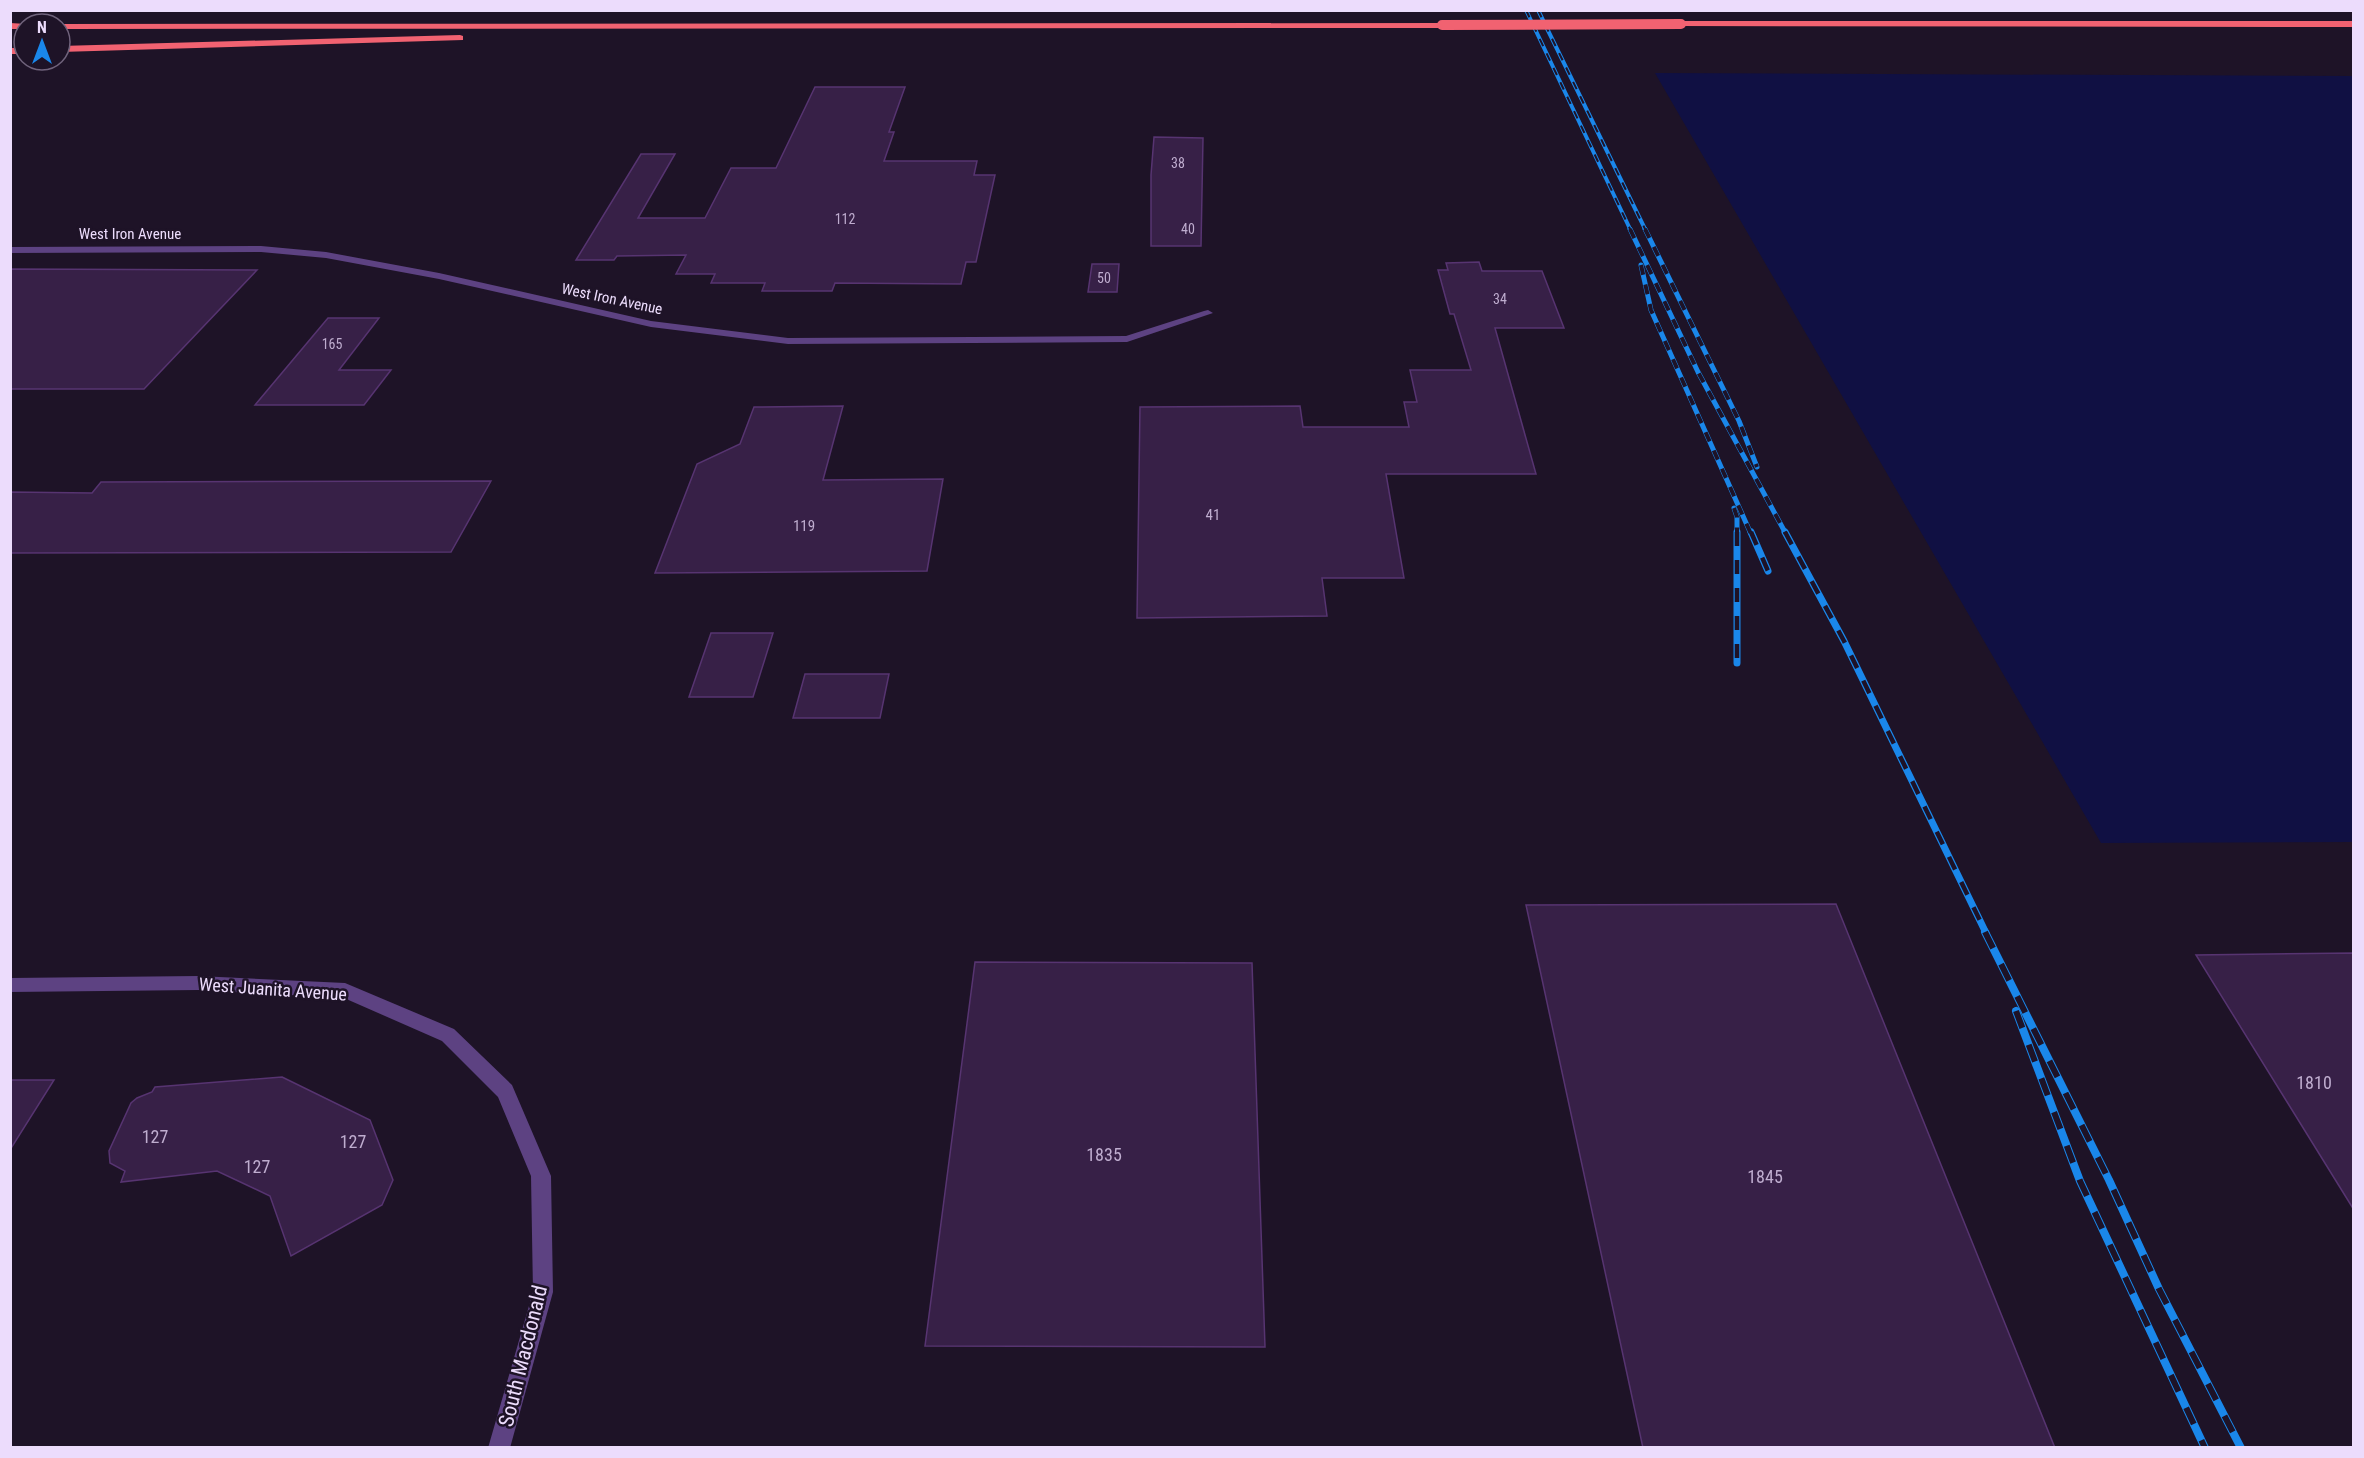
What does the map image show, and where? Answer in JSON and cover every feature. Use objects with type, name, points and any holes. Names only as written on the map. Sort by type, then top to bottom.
[{"type":"highway","points":[[1921,24],[2354,32]]},
{"type":"highway","points":[[72,26],[2354,24]]},
{"type":"highway","points":[[522,37],[917,27]]},
{"type":"highway","points":[[72,49],[474,38]]},
{"type":"street","name":"West Iron Avenue","points":[[10,250],[261,249],[326,255],[439,276],[651,324],[788,341],[1127,339],[1208,313]]},
{"type":"street","name":"West Juanita Avenue","points":[[10,985],[198,983],[345,991],[448,1035],[506,1090]]},
{"type":"street","name":"South Macdonald","points":[[499,1448],[543,1292],[541,1176],[506,1090]]},
{"type":"shaded area","points":[[1655,73],[2353,76],[2353,842],[2101,843]]},
{"type":"building","points":[[815,87],[905,87],[889,132],[894,132],[884,161],[977,161],[974,175],[995,175],[976,262],[966,262],[961,284],[835,283],[832,291],[762,291],[765,283],[711,283],[715,274],[676,274],[686,255],[617,256],[614,260],[576,260],[641,154],[675,154],[638,218],[705,218],[731,168],[776,168]]},
{"type":"building","points":[[1154,137],[1203,138],[1201,246],[1151,246],[1151,175]]},
{"type":"building","points":[[1479,262],[1482,271],[1542,271],[1564,328],[1495,328],[1536,474],[1386,474],[1404,578],[1322,578],[1327,616],[1137,618],[1140,407],[1300,406],[1303,427],[1409,427],[1404,402],[1417,402],[1410,370],[1471,370],[1454,314],[1450,314],[1438,270],[1448,270],[1446,263]]},
{"type":"building","points":[[1092,264],[1119,264],[1117,292],[1088,292]]},
{"type":"building","points":[[10,269],[257,270],[144,389],[10,389]]},
{"type":"building","points":[[328,318],[379,318],[339,370],[391,370],[364,405],[255,405]]},
{"type":"building","points":[[843,406],[823,480],[943,479],[927,571],[655,573],[697,464],[740,444],[754,407]]},
{"type":"building","points":[[491,481],[451,552],[10,553],[10,492],[92,493],[101,482]]},
{"type":"building","points":[[711,633],[773,633],[753,697],[689,697]]},
{"type":"building","points":[[805,674],[889,674],[880,718],[793,718]]},
{"type":"building","points":[[1836,904],[2055,1448],[1643,1448],[1526,905]]},
{"type":"building","points":[[2354,953],[2354,1210],[2196,955]]},
{"type":"building","points":[[975,962],[1252,963],[1265,1347],[925,1346]]},
{"type":"building","points":[[282,1077],[370,1120],[393,1180],[382,1205],[291,1256],[270,1196],[217,1171],[121,1182],[125,1171],[110,1163],[109,1151],[131,1103],[152,1092],[155,1087]]},
{"type":"building","points":[[10,1080],[54,1080],[10,1150]]},
{"type":"railway","points":[[1526,10],[1631,231]]},
{"type":"railway","points":[[1538,10],[1646,231]]},
{"type":"railway","points":[[1630,229],[1698,372],[1786,534]]},
{"type":"railway","points":[[1645,229],[1739,421],[1757,467]]},
{"type":"railway","points":[[1641,265],[1651,310],[1751,534]]},
{"type":"railway","points":[[1734,508],[1737,517],[1737,663]]},
{"type":"railway","points":[[1751,532],[1768,571]]},
{"type":"railway","points":[[1785,532],[1844,641],[1986,933]]},
{"type":"railway","points":[[1985,932],[2109,1180],[2159,1289],[2241,1448]]},
{"type":"railway","points":[[2016,1011],[2080,1181],[2205,1448]]}]
